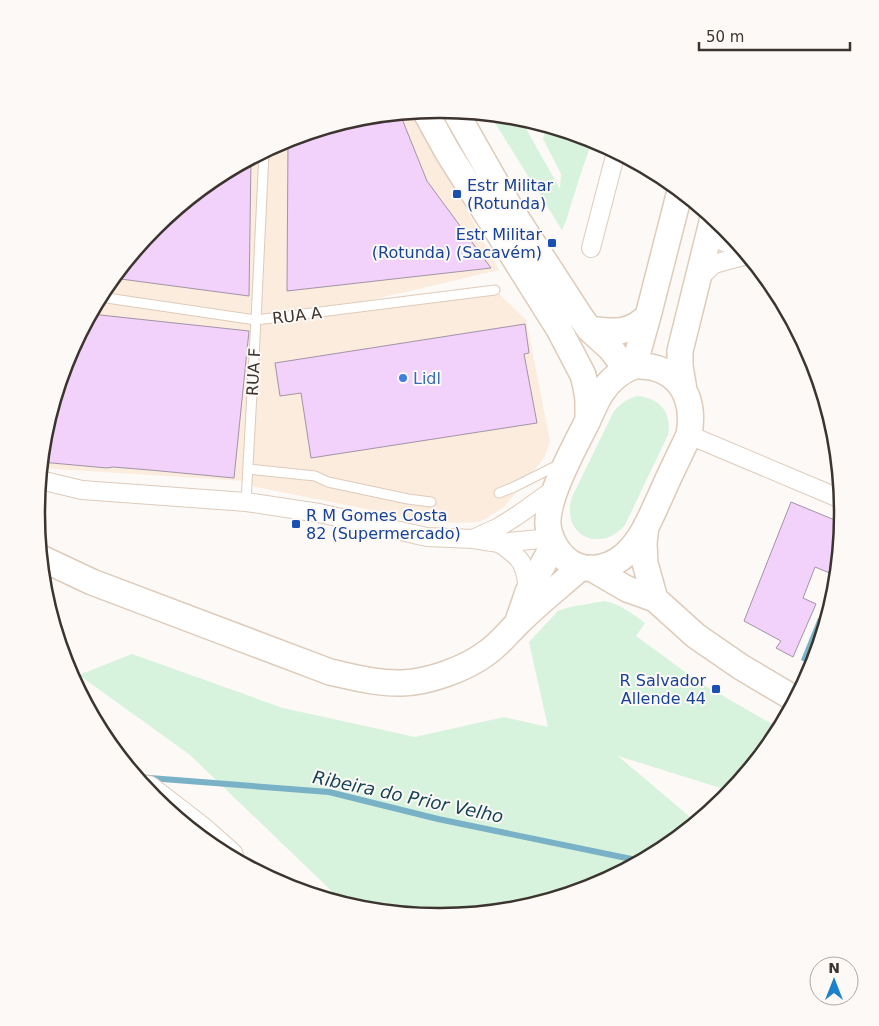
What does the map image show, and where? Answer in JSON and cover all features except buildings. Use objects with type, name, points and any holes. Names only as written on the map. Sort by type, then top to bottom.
[{"type":"street","points":[[429,118],[447,152],[560,329],[583,376],[588,400],[588,420]]},
{"type":"street","points":[[459,119],[513,213],[589,329],[630,367]]},
{"type":"street","points":[[591,248],[614,159]]},
{"type":"street","points":[[630,367],[648,316],[678,199]]},
{"type":"street","points":[[48,561],[92,582],[330,672],[361,679],[402,683],[422,680],[462,667],[486,653],[518,623],[586,568],[604,566],[617,561],[632,548],[646,526],[689,435],[691,412],[684,390],[680,366],[680,351],[711,227]]},
{"type":"street","points":[[716,232],[718,238],[725,242]]},
{"type":"street","points":[[698,279],[714,264],[739,257]]},
{"type":"street","points":[[589,329],[618,332],[630,329],[641,323],[648,316]]},
{"type":"street","points":[[684,390],[674,378],[662,370],[653,367],[630,367],[614,378],[602,392],[557,486],[548,514],[548,526],[553,541],[567,560],[627,589],[655,600],[696,636],[741,667],[789,695]]},
{"type":"street","points":[[689,435],[833,495]]},
{"type":"street","points":[[46,482],[82,490],[246,502],[319,513],[427,536],[500,542],[553,541]]},
{"type":"street","points":[[473,539],[500,527],[557,486]]},
{"type":"street","points":[[646,526],[644,543],[645,563],[655,600]]},
{"type":"street","points":[[518,623],[528,592],[553,541]]},
{"type":"street","points":[[500,542],[513,552],[522,563],[527,577],[528,592]]},
{"type":"street","points":[[51,579],[92,582]]},
{"type":"lane","name":"RUA F","points":[[246,502],[264,160]]},
{"type":"lane","name":"RUA A","points":[[108,298],[256,320],[495,290]]},
{"type":"lane","points":[[500,493],[569,459]]},
{"type":"lane","points":[[248,468],[315,476],[328,482],[431,502]]},
{"type":"shaded area","points":[[418,119],[499,270],[333,309],[495,290],[526,320],[550,441],[544,458],[504,507],[480,522],[455,523],[416,519],[247,485],[244,481],[47,468],[58,411],[75,362],[86,339],[111,294],[143,253],[179,216],[220,185],[265,159],[313,139],[363,126]]},
{"type":"green space","points":[[495,123],[526,128],[560,189],[561,174],[543,139],[545,133],[589,149],[562,230]]},
{"type":"green space","points":[[637,396],[652,400],[663,408],[668,419],[668,435],[625,525],[615,534],[604,538],[594,539],[584,536],[577,530],[572,521],[570,510],[572,497],[614,411],[630,398]]},
{"type":"green space","points":[[605,601],[621,607],[645,623],[636,636],[699,682],[773,724],[752,753],[721,788],[618,756],[691,817],[659,841],[614,867],[566,887],[516,900],[491,904],[440,908],[414,907],[363,900],[334,893],[190,755],[80,675],[132,654],[283,708],[415,737],[504,717],[548,727],[529,642],[558,611]]},
{"type":"water","points":[[818,618],[820,619],[805,662],[801,660]]},
{"type":"waterway","name":"Ribeira do Prior Velho","points":[[148,778],[329,792],[438,819],[630,859]]},
{"type":"place","name":"Estr Militar (Rotunda)","points":[[457,194]]},
{"type":"place","name":"Estr Militar (Rotunda) (Sacavém)","points":[[552,243]]},
{"type":"place","name":"Lidl","points":[[403,378]]},
{"type":"place","name":"R M Gomes Costa 82 (Supermercado)","points":[[296,524]]},
{"type":"place","name":"R Salvador Allende 44","points":[[716,689]]}]
